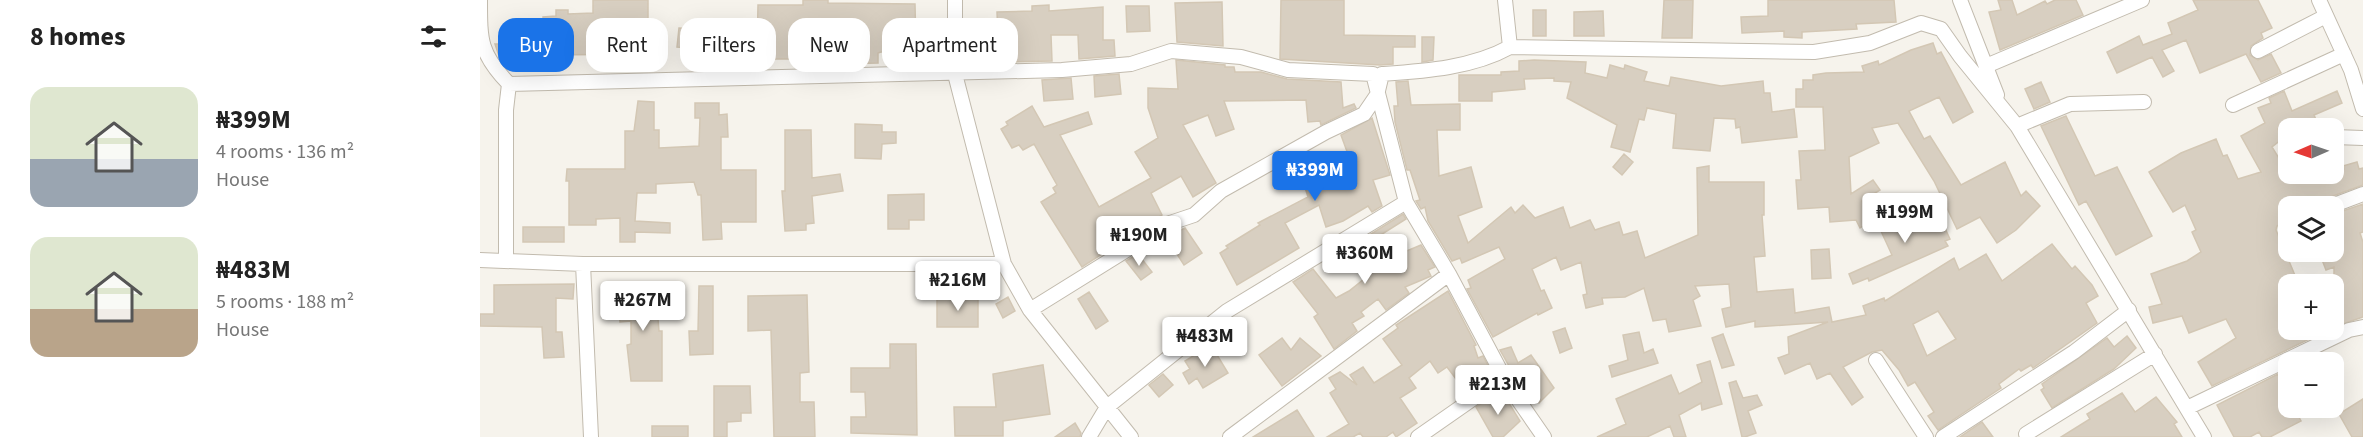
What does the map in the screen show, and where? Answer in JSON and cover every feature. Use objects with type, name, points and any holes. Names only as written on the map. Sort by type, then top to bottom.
[{"type":"street","points":[[480,0],[482,44],[490,64],[509,84],[955,74],[1131,64],[1171,51],[1241,57],[1288,70],[1373,74],[1406,202],[1449,274],[1508,385],[1544,437]]},
{"type":"street","points":[[954,0],[955,74],[1004,264],[1030,310],[1131,437]]},
{"type":"street","points":[[1505,0],[1510,47]]},
{"type":"street","points":[[1960,0],[1999,102]]},
{"type":"street","points":[[1986,66],[2142,0]]},
{"type":"street","points":[[2319,0],[2344,54],[2357,68],[2363,109]]},
{"type":"street","points":[[2258,51],[2326,16]]},
{"type":"street","points":[[1030,310],[1170,223],[1194,215],[1221,191],[1326,132],[1364,114],[1377,95],[1382,74],[1421,71],[1488,59],[1510,47],[1814,52],[1870,43],[1921,23],[1941,29],[2017,126],[2204,437]]},
{"type":"street","points":[[2233,105],[2344,54]]},
{"type":"street","points":[[506,261],[506,110],[509,84]]},
{"type":"street","points":[[2017,126],[2070,104],[2144,102]]},
{"type":"street","points":[[2344,137],[2363,138]]},
{"type":"street","points":[[2344,201],[2363,194]]},
{"type":"street","points":[[1089,437],[1107,407],[1227,311],[1406,202]]},
{"type":"street","points":[[480,260],[583,264],[1004,264]]},
{"type":"street","points":[[583,264],[591,437]]},
{"type":"street","points":[[1230,437],[1449,274]]},
{"type":"street","points":[[1942,437],[2074,352],[2129,310]]},
{"type":"street","points":[[2187,408],[2349,330],[2363,327]]},
{"type":"street","points":[[2026,434],[2155,354]]},
{"type":"street","points":[[1875,360],[1926,437]]},
{"type":"street","points":[[1418,437],[1484,391],[1508,385]]},
{"type":"building","points":[[593,0],[648,0],[648,18],[586,18],[586,55],[574,55],[574,18],[543,18],[556,16],[556,10],[568,10],[568,14],[593,13]]},
{"type":"building","points":[[803,0],[828,0],[828,3],[915,4],[915,18],[882,18],[882,52],[878,53],[878,63],[870,63],[870,18],[788,18],[788,59],[776,59],[776,18],[758,18],[758,5],[803,5]]},
{"type":"building","points":[[1281,0],[1344,0],[1344,35],[1415,36],[1415,47],[1393,47],[1393,64],[1280,59]]},
{"type":"building","points":[[1664,0],[1693,0],[1692,38],[1662,38]]},
{"type":"building","points":[[1768,0],[1894,0],[1896,22],[1856,24],[1857,29],[1802,32],[1802,38],[1784,37],[1784,31],[1742,33],[1741,17],[1768,16]]},
{"type":"building","points":[[1998,0],[2012,0],[2017,15],[2045,1],[2047,4],[2055,0],[2076,0],[2083,15],[2000,50],[1989,12],[2001,10]]},
{"type":"building","points":[[2193,0],[2258,0],[2272,28],[2261,33],[2263,38],[2251,46],[2250,55],[2258,60],[2271,54],[2281,73],[2261,82],[2246,54],[2200,73],[2186,40],[2162,50],[2174,71],[2163,77],[2152,57],[2117,73],[2107,52],[2139,36],[2143,45],[2172,34],[2168,23],[2198,10]]},
{"type":"building","points":[[1222,2],[1223,46],[1177,42],[1175,3]]},
{"type":"building","points":[[1049,5],[1049,11],[1103,7],[1103,40],[1114,40],[1115,56],[1079,59],[1078,35],[1051,35],[1052,61],[1018,62],[1018,18],[997,18],[997,12],[1032,11],[1032,6]]},
{"type":"building","points":[[1126,6],[1149,6],[1150,31],[1127,32]]},
{"type":"building","points":[[1533,10],[1546,10],[1546,36],[1533,36]]},
{"type":"building","points":[[1603,11],[1604,36],[1574,36],[1574,12]]},
{"type":"building","points":[[679,28],[680,28],[680,47],[677,47]]},
{"type":"building","points":[[1422,37],[1434,37],[1433,60],[1422,62]]},
{"type":"building","points":[[1933,43],[1937,54],[1941,52],[1973,112],[1953,123],[1939,97],[1909,111],[1924,139],[1930,136],[1961,185],[2005,162],[2021,196],[2026,191],[2040,206],[2016,230],[1997,243],[1980,217],[1957,229],[1934,181],[1898,123],[1872,128],[1879,143],[1849,157],[1851,194],[1873,180],[1880,190],[1862,201],[1872,220],[1860,228],[1856,220],[1830,222],[1829,207],[1798,209],[1796,180],[1801,180],[1799,151],[1825,150],[1823,107],[1796,107],[1796,89],[1803,89],[1803,80],[1813,80],[1813,75],[1826,73],[1864,72],[1862,66],[1878,61],[1879,65],[1911,50]]},
{"type":"building","points":[[1176,60],[1225,65],[1225,67],[1234,67],[1235,72],[1261,72],[1287,79],[1341,82],[1343,108],[1354,104],[1356,108],[1321,125],[1320,121],[1308,122],[1306,100],[1224,101],[1234,129],[1216,136],[1208,115],[1183,125],[1216,183],[1193,197],[1181,176],[1151,193],[1162,215],[1082,267],[1041,202],[1056,193],[1053,188],[1057,185],[1034,144],[1023,150],[1019,145],[1012,148],[1001,129],[1008,125],[1006,122],[1032,106],[1044,127],[1088,112],[1092,124],[1060,135],[1099,207],[1151,178],[1135,152],[1158,138],[1148,108],[1148,88],[1178,89]]},
{"type":"building","points":[[1519,61],[1586,62],[1585,73],[1607,78],[1610,65],[1624,69],[1625,65],[1647,72],[1644,81],[1669,86],[1671,77],[1721,86],[1763,81],[1764,93],[1770,93],[1772,112],[1794,109],[1797,137],[1742,143],[1740,127],[1736,128],[1735,119],[1714,118],[1710,151],[1673,148],[1676,114],[1647,108],[1644,120],[1639,119],[1630,152],[1611,147],[1617,125],[1567,98],[1571,82],[1554,81],[1554,78],[1524,79],[1525,89],[1492,92],[1492,101],[1459,101],[1459,75],[1501,75],[1501,72],[1519,71]]},
{"type":"building","points":[[1119,74],[1121,94],[1095,97],[1094,76]]},
{"type":"building","points":[[1071,78],[1073,99],[1044,101],[1042,80]]},
{"type":"building","points":[[1408,81],[1411,105],[1460,104],[1460,130],[1437,130],[1439,176],[1471,167],[1482,207],[1458,216],[1468,243],[1511,207],[1515,213],[1523,205],[1535,218],[1563,207],[1570,228],[1590,220],[1595,230],[1619,222],[1623,235],[1637,231],[1645,258],[1698,235],[1697,168],[1709,166],[1709,182],[1764,182],[1764,215],[1762,215],[1765,256],[1754,257],[1757,292],[1793,289],[1795,313],[1829,307],[1832,322],[1866,315],[1863,306],[1884,298],[1885,301],[1954,258],[1959,270],[1986,254],[2002,281],[2052,244],[2072,269],[2075,266],[2092,285],[2098,296],[2086,303],[2097,323],[2033,368],[2031,365],[2021,371],[2019,369],[1999,384],[2001,388],[1938,430],[1928,416],[1934,412],[1915,382],[1908,386],[1899,370],[1882,350],[1872,352],[1843,367],[1863,397],[1852,405],[1830,373],[1817,379],[1810,363],[1785,374],[1778,358],[1789,354],[1788,337],[1828,322],[1755,327],[1755,321],[1726,327],[1722,309],[1731,307],[1729,284],[1695,286],[1700,296],[1693,300],[1701,326],[1669,332],[1666,319],[1653,321],[1644,288],[1625,297],[1602,298],[1603,304],[1586,308],[1583,295],[1587,294],[1581,262],[1561,270],[1556,257],[1532,269],[1541,291],[1544,290],[1552,308],[1538,315],[1537,313],[1493,337],[1467,289],[1471,288],[1468,280],[1505,259],[1499,247],[1462,263],[1460,258],[1452,261],[1428,221],[1425,207],[1421,209],[1416,201],[1420,200],[1410,170],[1407,170],[1395,122],[1394,106],[1398,106],[1396,82]],"holes":[[[1938,311],[1956,339],[1927,356],[1913,324]]]},
{"type":"building","points":[[2041,82],[2050,102],[2034,109],[2025,89]]},
{"type":"building","points":[[2284,91],[2292,111],[2337,91],[2342,103],[2314,115],[2315,118],[2278,118],[2278,142],[2272,147],[2278,157],[2278,184],[2344,184],[2344,166],[2357,162],[2359,169],[2363,168],[2363,185],[2333,196],[2278,196],[2276,230],[2278,262],[2289,262],[2294,274],[2278,274],[2278,340],[2307,340],[2278,352],[2278,354],[2212,386],[2198,362],[2236,338],[2226,319],[2189,333],[2182,316],[2153,323],[2149,307],[2162,304],[2151,274],[2187,261],[2201,252],[2192,232],[2196,230],[2185,205],[2173,212],[2149,172],[2181,153],[2216,139],[2223,156],[2227,155],[2238,179],[2261,172],[2241,136],[2265,123],[2258,108],[2271,103],[2269,98]]},
{"type":"building","points":[[638,101],[654,102],[654,130],[659,130],[659,148],[699,146],[700,118],[695,118],[695,103],[719,103],[719,115],[727,114],[728,137],[721,137],[721,170],[756,170],[756,222],[721,222],[722,239],[703,240],[701,195],[698,195],[694,182],[656,184],[656,193],[637,193],[635,221],[670,223],[670,233],[635,232],[635,242],[620,242],[620,218],[596,219],[596,225],[569,225],[567,169],[625,169],[625,131],[634,131]]},
{"type":"building","points":[[2066,116],[2095,176],[2117,167],[2152,236],[2116,255],[2086,201],[2079,205],[2041,126]]},
{"type":"building","points":[[1372,118],[1390,175],[1373,180],[1382,206],[1372,212],[1368,206],[1343,221],[1326,227],[1319,205],[1285,223],[1299,248],[1237,285],[1220,253],[1228,248],[1226,246],[1260,225],[1258,223],[1308,197],[1296,159],[1307,153],[1308,157],[1319,154],[1323,169],[1349,157],[1341,135]]},
{"type":"building","points":[[855,124],[882,125],[882,132],[896,132],[896,143],[882,144],[881,159],[855,158]]},
{"type":"building","points":[[785,130],[811,130],[812,178],[840,174],[843,191],[812,196],[814,223],[806,224],[806,230],[785,231],[782,191],[785,191]]},
{"type":"building","points":[[1624,154],[1633,162],[1622,175],[1613,167]]},
{"type":"building","points":[[924,194],[924,220],[909,220],[909,229],[888,229],[888,195]]},
{"type":"building","points":[[2363,204],[2363,232],[2360,233],[2363,242],[2363,317],[2344,324],[2344,274],[2334,274],[2334,267],[2326,270],[2323,262],[2344,262],[2344,211]]},
{"type":"building","points":[[1921,205],[1932,230],[1943,224],[1950,239],[1945,241],[1948,246],[1869,281],[1868,278],[1853,284],[1849,274],[1892,255],[1880,229],[1905,218],[1902,213]]},
{"type":"building","points":[[1403,214],[1406,219],[1371,241],[1385,260],[1421,245],[1435,267],[1428,270],[1431,276],[1405,287],[1409,293],[1386,310],[1378,299],[1361,312],[1364,316],[1352,323],[1357,331],[1334,349],[1314,317],[1318,314],[1293,282],[1313,269],[1336,298],[1349,291],[1364,279],[1349,257],[1347,259],[1342,252]]},
{"type":"building","points":[[523,227],[564,227],[564,242],[523,242]]},
{"type":"building","points":[[1185,228],[1202,253],[1184,265],[1166,237]]},
{"type":"building","points":[[1829,249],[1831,278],[1812,279],[1811,250]]},
{"type":"building","points":[[1138,254],[1152,272],[1141,280],[1126,261]]},
{"type":"building","points":[[655,283],[659,331],[662,331],[662,381],[631,381],[627,345],[631,344],[631,321],[620,322],[618,298],[625,297],[624,286]]},
{"type":"building","points":[[574,284],[573,299],[556,298],[556,332],[562,332],[564,357],[544,358],[542,327],[480,326],[480,314],[494,314],[494,285]]},
{"type":"building","points":[[699,286],[713,286],[713,354],[690,355],[689,331],[698,331]]},
{"type":"building","points":[[1448,291],[1476,345],[1474,346],[1478,358],[1483,356],[1495,379],[1478,384],[1470,369],[1456,379],[1447,367],[1438,373],[1430,361],[1409,378],[1416,388],[1400,398],[1417,423],[1396,437],[1393,432],[1386,437],[1363,437],[1360,433],[1353,437],[1327,437],[1349,424],[1330,393],[1336,389],[1329,378],[1340,372],[1357,385],[1350,375],[1363,367],[1374,383],[1402,365],[1383,339],[1398,328],[1396,325]]},
{"type":"building","points":[[1089,292],[1108,321],[1096,329],[1078,299]]},
{"type":"building","points":[[807,295],[809,372],[800,373],[800,402],[814,402],[815,437],[774,437],[771,330],[748,331],[748,296]]},
{"type":"building","points":[[937,297],[978,297],[978,327],[937,327]]},
{"type":"building","points":[[1008,297],[1015,311],[1003,318],[996,304]]},
{"type":"building","points":[[1565,328],[1572,348],[1560,353],[1553,332]]},
{"type":"building","points":[[1639,332],[1644,353],[1653,349],[1658,363],[1612,377],[1609,366],[1628,360],[1623,335]]},
{"type":"building","points":[[1723,334],[1734,365],[1722,368],[1712,338]]},
{"type":"building","points":[[2127,336],[2136,348],[2114,369],[2052,408],[2041,390],[2044,388],[2042,384],[2107,338],[2114,347]]},
{"type":"building","points":[[1282,338],[1291,350],[1300,338],[1321,356],[1282,386],[1259,355]]},
{"type":"building","points":[[890,344],[916,344],[917,435],[851,433],[851,417],[866,417],[865,392],[851,392],[851,368],[890,368]]},
{"type":"building","points":[[1211,345],[1228,373],[1203,388],[1197,378],[1189,384],[1183,373],[1190,369],[1185,361]]},
{"type":"building","points":[[1511,347],[1518,363],[1531,355],[1554,388],[1539,403],[1524,388],[1522,389],[1500,350]]},
{"type":"building","points":[[1710,361],[1722,404],[1702,410],[1701,403],[1679,415],[1686,437],[1674,437],[1670,426],[1647,437],[1597,437],[1626,424],[1616,399],[1671,375],[1679,394],[1702,382],[1697,365]]},
{"type":"building","points":[[1043,365],[1050,414],[1003,421],[1003,436],[955,436],[954,407],[996,407],[993,374]]},
{"type":"building","points":[[1163,374],[1173,385],[1159,397],[1149,385]]},
{"type":"building","points":[[2278,374],[2278,418],[2299,418],[2301,421],[2270,437],[2262,437],[2259,432],[2250,437],[2234,437],[2217,405]]},
{"type":"building","points":[[1736,381],[1743,398],[1757,395],[1762,405],[1748,411],[1756,433],[1745,437],[1742,437],[1729,383]]},
{"type":"building","points":[[714,386],[750,386],[751,413],[741,413],[741,421],[727,422],[727,437],[714,437]]},
{"type":"building","points":[[2122,393],[2135,412],[2156,397],[2177,422],[2174,424],[2182,437],[2061,437],[2090,419],[2087,414]]},
{"type":"building","points":[[1504,395],[1520,421],[1503,437],[1493,437],[1476,407],[1488,399]]},
{"type":"building","points":[[2363,399],[2363,437],[2352,437],[2341,418],[2344,418],[2344,411]]},
{"type":"building","points":[[1297,410],[1314,437],[1253,437]]},
{"type":"building","points":[[1982,422],[1993,437],[1960,437]]},
{"type":"building","points":[[1075,423],[1081,433],[1080,437],[1055,437]]},
{"type":"building","points":[[652,426],[688,426],[688,437],[652,437]]}]
